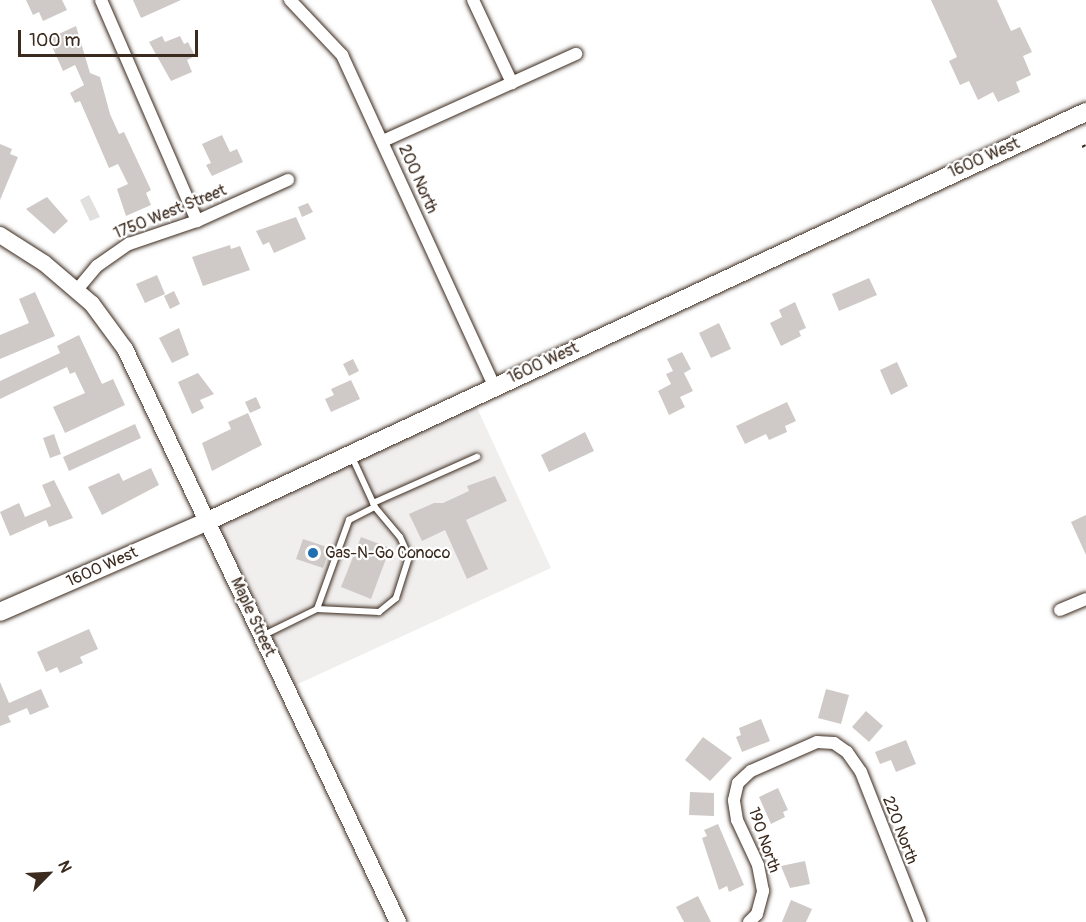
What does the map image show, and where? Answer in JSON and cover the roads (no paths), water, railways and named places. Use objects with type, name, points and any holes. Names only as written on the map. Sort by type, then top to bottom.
[{"type":"main road","name":"1600 West","points":[[0,612],[208,521],[1086,112]]},
{"type":"main road","name":"Maple Street","points":[[0,235],[44,263],[76,291],[101,316],[125,349],[398,922]]},
{"type":"street","points":[[101,0],[197,221]]},
{"type":"street","name":"200 North","points":[[291,0],[342,55],[494,386]]},
{"type":"street","points":[[473,0],[512,83]]},
{"type":"street","points":[[383,141],[576,54]]},
{"type":"street","name":"1750 West Street","points":[[76,291],[97,266],[129,244],[197,221],[288,180]]},
{"type":"street","points":[[1060,610],[1086,599]]},
{"type":"street","name":"190 North","points":[[749,922],[757,914],[763,891],[758,865],[737,820],[734,800],[738,783],[751,771],[817,742],[834,743],[847,752]]},
{"type":"street","name":"220 North","points":[[847,752],[861,772],[920,922]]},
{"type":"lane","points":[[262,636],[317,609],[379,612],[396,598],[409,556],[400,537],[374,505],[350,454]]},
{"type":"lane","points":[[317,609],[349,520],[374,505],[477,457]]},
{"type":"place","name":"Gas-N-Go Conoco","points":[[313,553]]}]
